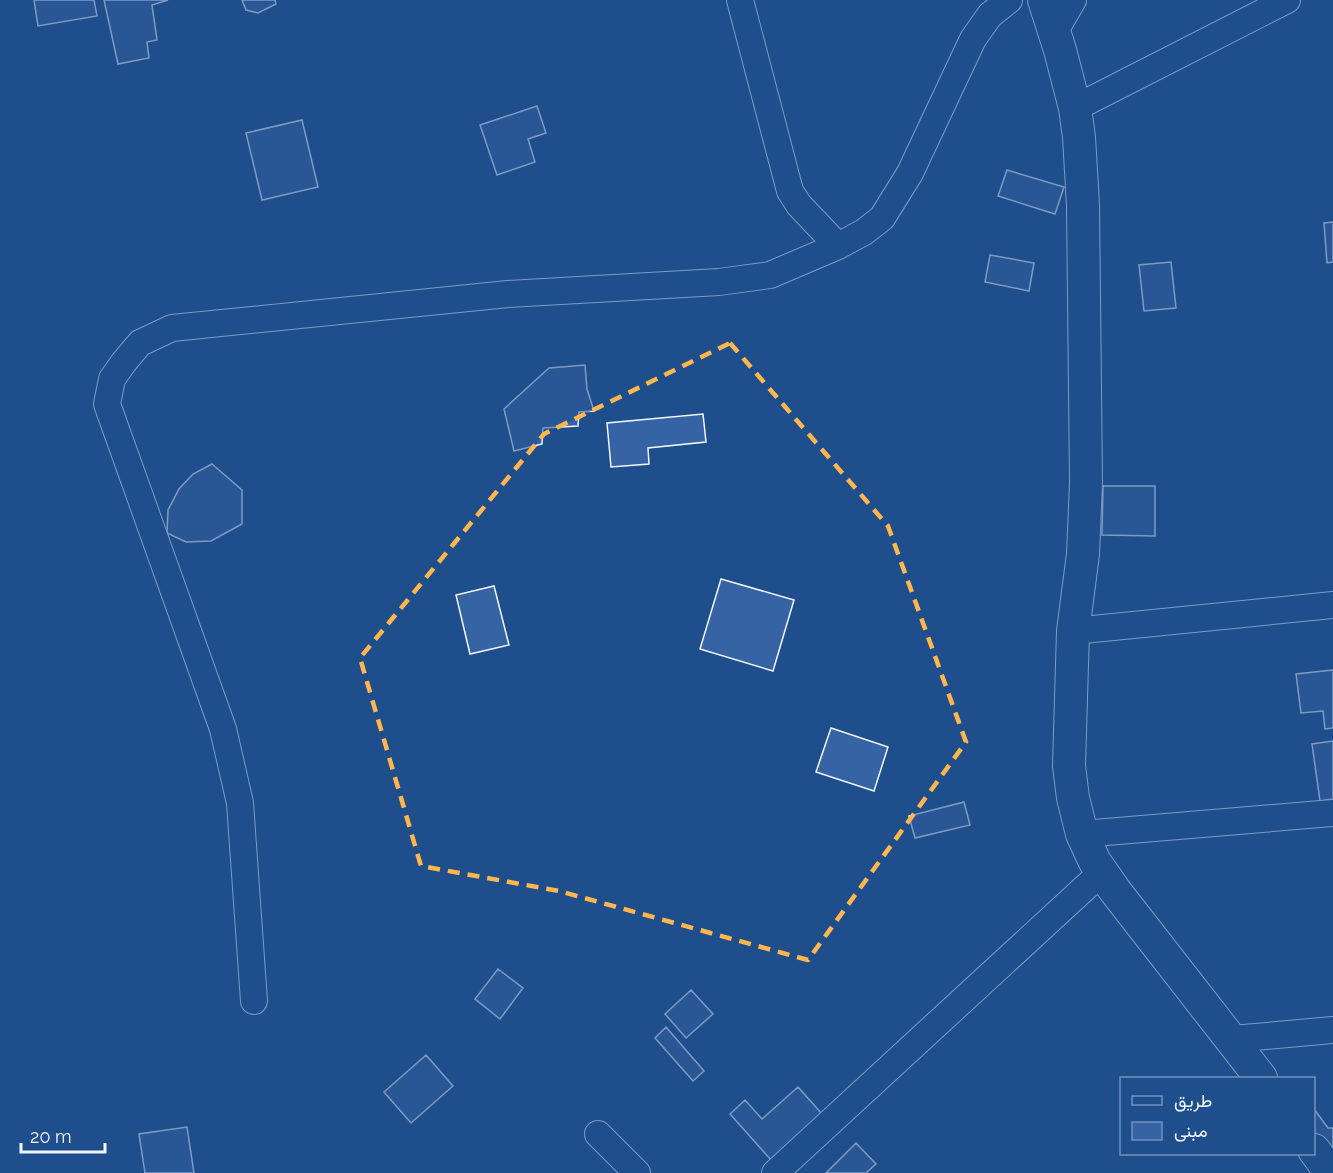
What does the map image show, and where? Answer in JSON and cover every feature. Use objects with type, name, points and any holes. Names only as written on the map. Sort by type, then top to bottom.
[{"type":"street","points":[[740,0],[790,191],[799,205],[838,246]]},
{"type":"street","points":[[254,1001],[240,803],[223,729],[107,404],[112,379],[124,362],[140,343],[171,328],[508,294],[719,282],[770,275],[838,246],[864,232],[882,218],[910,173],[973,39],[990,15],[1009,0]]},
{"type":"street","points":[[1044,0],[1055,31],[1075,108],[1083,205],[1086,483],[1083,554],[1073,631],[1069,766],[1073,798],[1082,834],[1102,872],[1260,1077]]},
{"type":"street","points":[[1055,31],[1073,0]]},
{"type":"street","points":[[1075,108],[1287,0]]},
{"type":"street","points":[[1073,631],[1333,605]]},
{"type":"street","points":[[1082,834],[1333,813]]},
{"type":"street","points":[[775,1173],[1102,872]]},
{"type":"street","points":[[1232,1039],[1333,1030]]},
{"type":"street","points":[[598,1134],[637,1173]]},
{"type":"street","points":[[1315,1151],[1331,1173]]},
{"type":"highlighted area","points":[[730,343],[888,526],[966,742],[808,960],[559,891],[421,866],[360,658],[544,434]]},
{"type":"building","points":[[34,0],[94,0],[97,16],[38,26]]},
{"type":"building","points":[[104,0],[168,0],[152,5],[157,40],[147,42],[149,58],[118,64]]},
{"type":"building","points":[[242,0],[275,0],[276,4],[258,13],[246,10]]},
{"type":"building","points":[[537,106],[546,133],[528,139],[535,162],[497,175],[480,125]]},
{"type":"building","points":[[302,120],[318,187],[262,200],[246,133]]},
{"type":"building","points":[[1007,170],[1064,187],[1055,214],[998,196]]},
{"type":"building","points":[[1333,222],[1333,262],[1327,263],[1324,223]]},
{"type":"building","points":[[990,255],[1034,263],[1029,291],[985,282]]},
{"type":"building","points":[[1171,262],[1176,308],[1144,311],[1139,265]]},
{"type":"building","points":[[585,365],[587,389],[594,411],[579,412],[578,426],[543,428],[542,444],[514,451],[504,409],[549,368]]},
{"type":"building","points":[[703,414],[706,442],[648,448],[649,464],[611,467],[607,423]]},
{"type":"building","points":[[212,464],[242,490],[242,524],[211,541],[186,542],[167,533],[168,510],[179,489],[193,474]]},
{"type":"building","points":[[1103,486],[1155,486],[1155,536],[1102,535]]},
{"type":"building","points":[[721,579],[794,600],[773,671],[700,649]]},
{"type":"building","points":[[494,586],[509,645],[470,654],[456,595]]},
{"type":"building","points":[[1333,670],[1333,728],[1325,729],[1323,711],[1301,713],[1296,674]]},
{"type":"building","points":[[831,728],[888,747],[874,791],[816,772]]},
{"type":"building","points":[[1333,741],[1333,799],[1320,801],[1312,744]]},
{"type":"building","points":[[964,802],[970,825],[915,838],[909,816]]},
{"type":"building","points":[[498,969],[523,988],[500,1019],[475,999]]},
{"type":"building","points":[[691,990],[713,1014],[686,1038],[665,1014]]},
{"type":"building","points":[[666,1027],[704,1071],[693,1081],[655,1038]]},
{"type":"building","points":[[426,1055],[453,1086],[411,1123],[384,1092]]},
{"type":"building","points":[[798,1087],[823,1115],[772,1161],[730,1114],[745,1100],[762,1119]]},
{"type":"building","points":[[1315,1110],[1328,1128],[1333,1128],[1333,1155],[1315,1137]]},
{"type":"building","points":[[187,1127],[194,1173],[145,1173],[139,1134]]},
{"type":"building","points":[[856,1143],[876,1164],[866,1173],[826,1173]]}]
